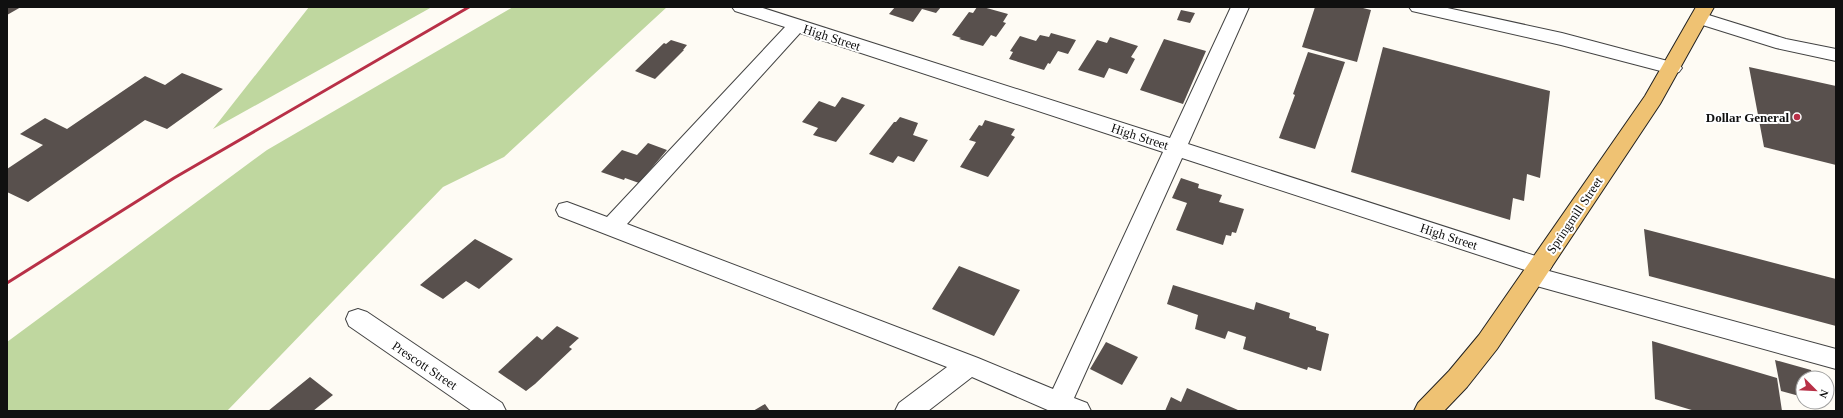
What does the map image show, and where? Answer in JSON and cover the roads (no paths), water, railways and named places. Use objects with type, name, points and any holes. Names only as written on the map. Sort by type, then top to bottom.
[{"type":"main road","name":"Springmill Street","points":[[1427,411],[1473,361],[1536,271],[1653,99],[1672,68],[1702,12]]},
{"type":"street","name":"High Street","points":[[741,7],[1177,148],[1536,271],[1836,359]]},
{"type":"street","points":[[567,210],[969,365],[1069,407],[1177,148],[1240,7]]},
{"type":"street","points":[[1418,7],[1562,39],[1672,68]]},
{"type":"street","points":[[1702,12],[1783,44],[1836,55]]},
{"type":"street","points":[[611,227],[797,25]]},
{"type":"street","name":"Prescott Street","points":[[358,319],[493,411]]},
{"type":"street","points":[[908,411],[969,365]]},
{"type":"railway","points":[[7,283],[174,178],[469,7]]},
{"type":"place","name":"Dollar General","points":[[1797,117]]}]
